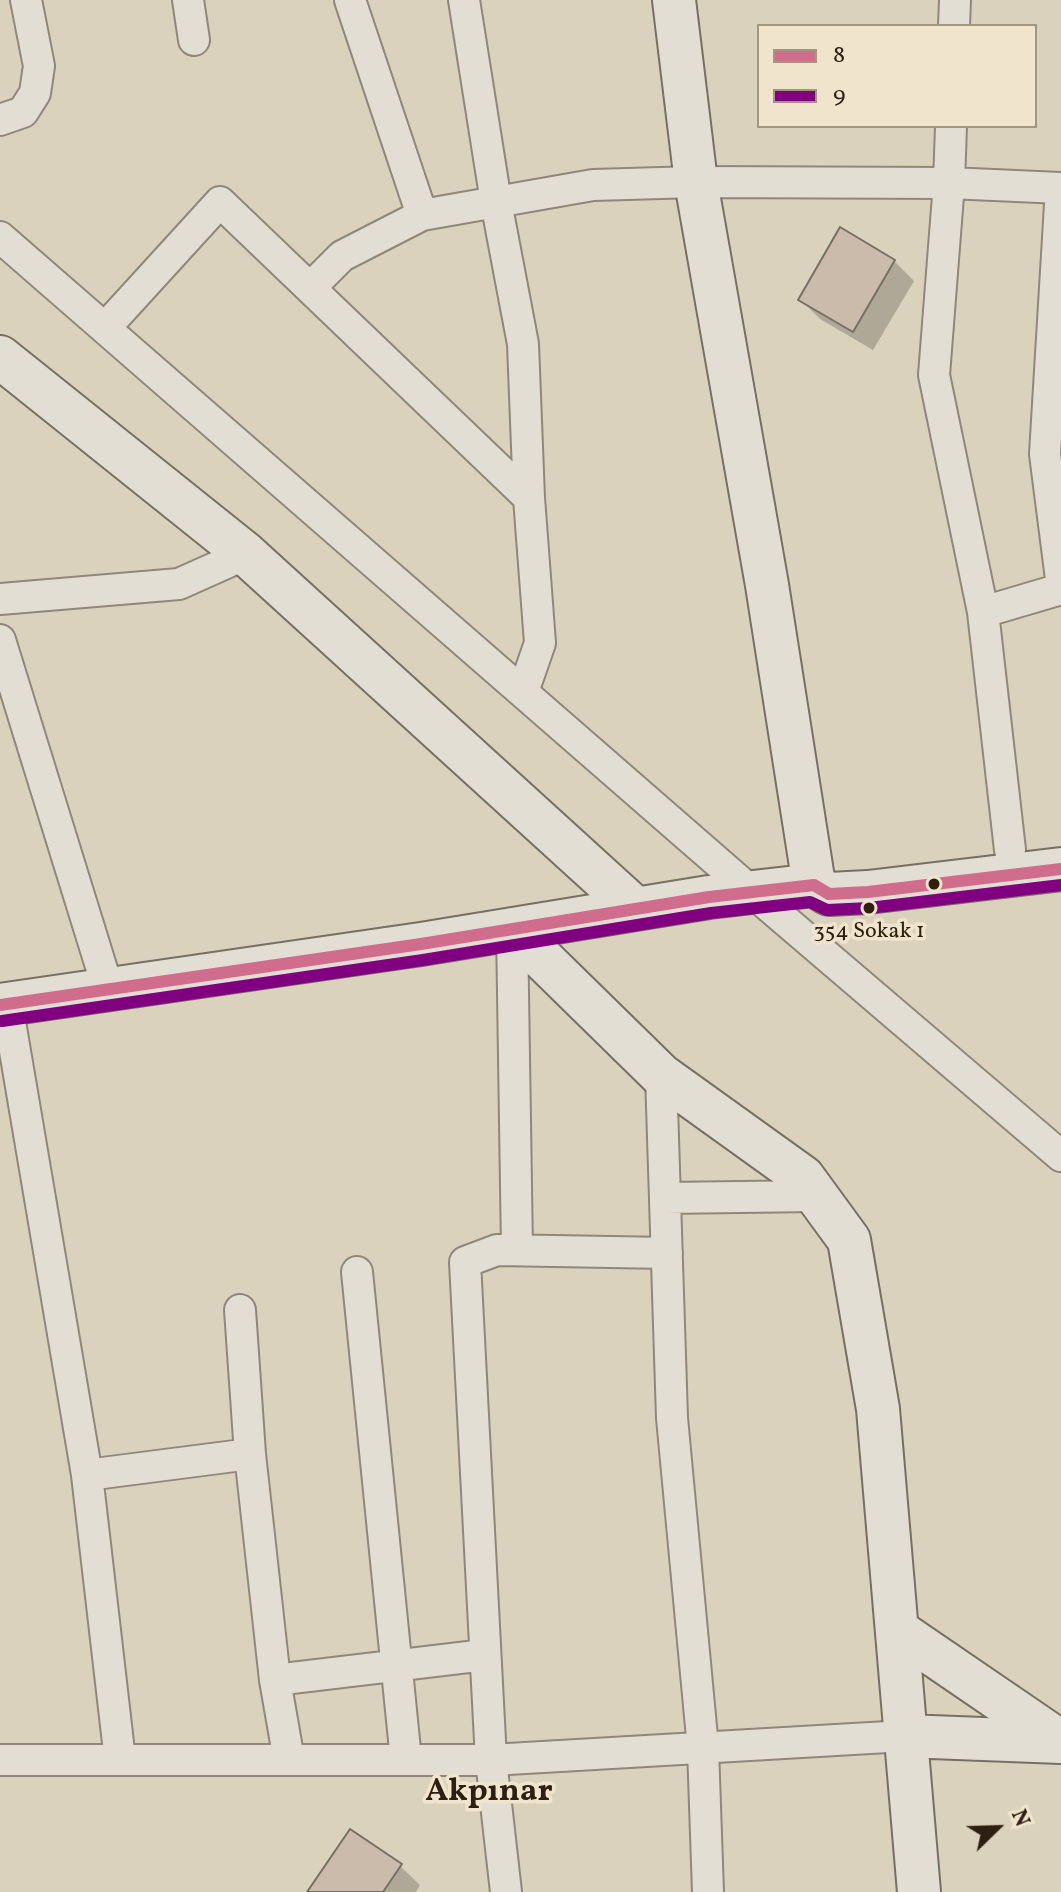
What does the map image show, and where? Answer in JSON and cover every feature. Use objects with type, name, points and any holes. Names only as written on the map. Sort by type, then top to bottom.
[{"type":"street","points":[[0,120],[23,112],[35,93],[39,66],[26,0]]},
{"type":"street","points":[[188,0],[194,40]]},
{"type":"street","points":[[350,0],[422,215]]},
{"type":"street","points":[[464,0],[496,202],[523,344],[529,498],[540,643],[523,692]]},
{"type":"street","points":[[674,0],[696,182],[767,585],[814,885]]},
{"type":"street","points":[[954,24],[955,0]]},
{"type":"street","points":[[951,128],[934,375],[983,612],[1010,850]]},
{"type":"street","points":[[310,288],[342,256],[422,215],[593,185],[696,182],[949,183],[1061,188],[1045,454],[1061,579]]},
{"type":"street","points":[[105,328],[220,202],[529,498]]},
{"type":"street","points":[[0,237],[752,892],[1061,1156]]},
{"type":"street","points":[[0,357],[246,554],[636,909]]},
{"type":"street","points":[[0,599],[179,584],[246,554]]},
{"type":"street","points":[[983,612],[1061,589]]},
{"type":"street","points":[[0,640],[108,989]]},
{"type":"street","points":[[120,1760],[87,1475],[4,1004],[814,885],[827,874],[1061,844]]},
{"type":"street","points":[[814,885],[829,894],[868,892],[1061,869]]},
{"type":"street","points":[[512,929],[661,1075],[803,1177],[849,1240],[878,1409],[919,1892]]},
{"type":"street","points":[[512,929],[517,1250]]},
{"type":"street","points":[[661,1075],[672,1418],[703,1748],[708,1892]]},
{"type":"street","points":[[665,1198],[816,1196]]},
{"type":"street","points":[[506,1892],[491,1760],[465,1262],[497,1250],[667,1253]]},
{"type":"street","points":[[357,1272],[406,1760]]},
{"type":"street","points":[[240,1310],[250,1454],[275,1680],[289,1760]]},
{"type":"street","points":[[87,1475],[250,1454]]},
{"type":"street","points":[[897,1630],[1061,1742]]},
{"type":"street","points":[[275,1680],[485,1655]]},
{"type":"street","points":[[0,1760],[491,1760],[905,1736],[1061,1742]]},
{"type":"building","points":[[840,227],[895,260],[853,332],[798,300]]},
{"type":"building","points":[[350,1829],[402,1864],[383,1892],[307,1892]]},
{"type":"transit line","name":"8","points":[[0,1005],[421,944],[709,897],[814,885],[829,894],[868,892],[1061,869]]},
{"type":"transit line","name":"9","points":[[2,1021],[423,960],[711,913],[810,902],[827,910],[869,908],[1061,885]]},
{"type":"place","name":"354 Sokak 1","points":[[869,908]]},
{"type":"district","name":"Akpınar","points":[[489,1794]]}]
